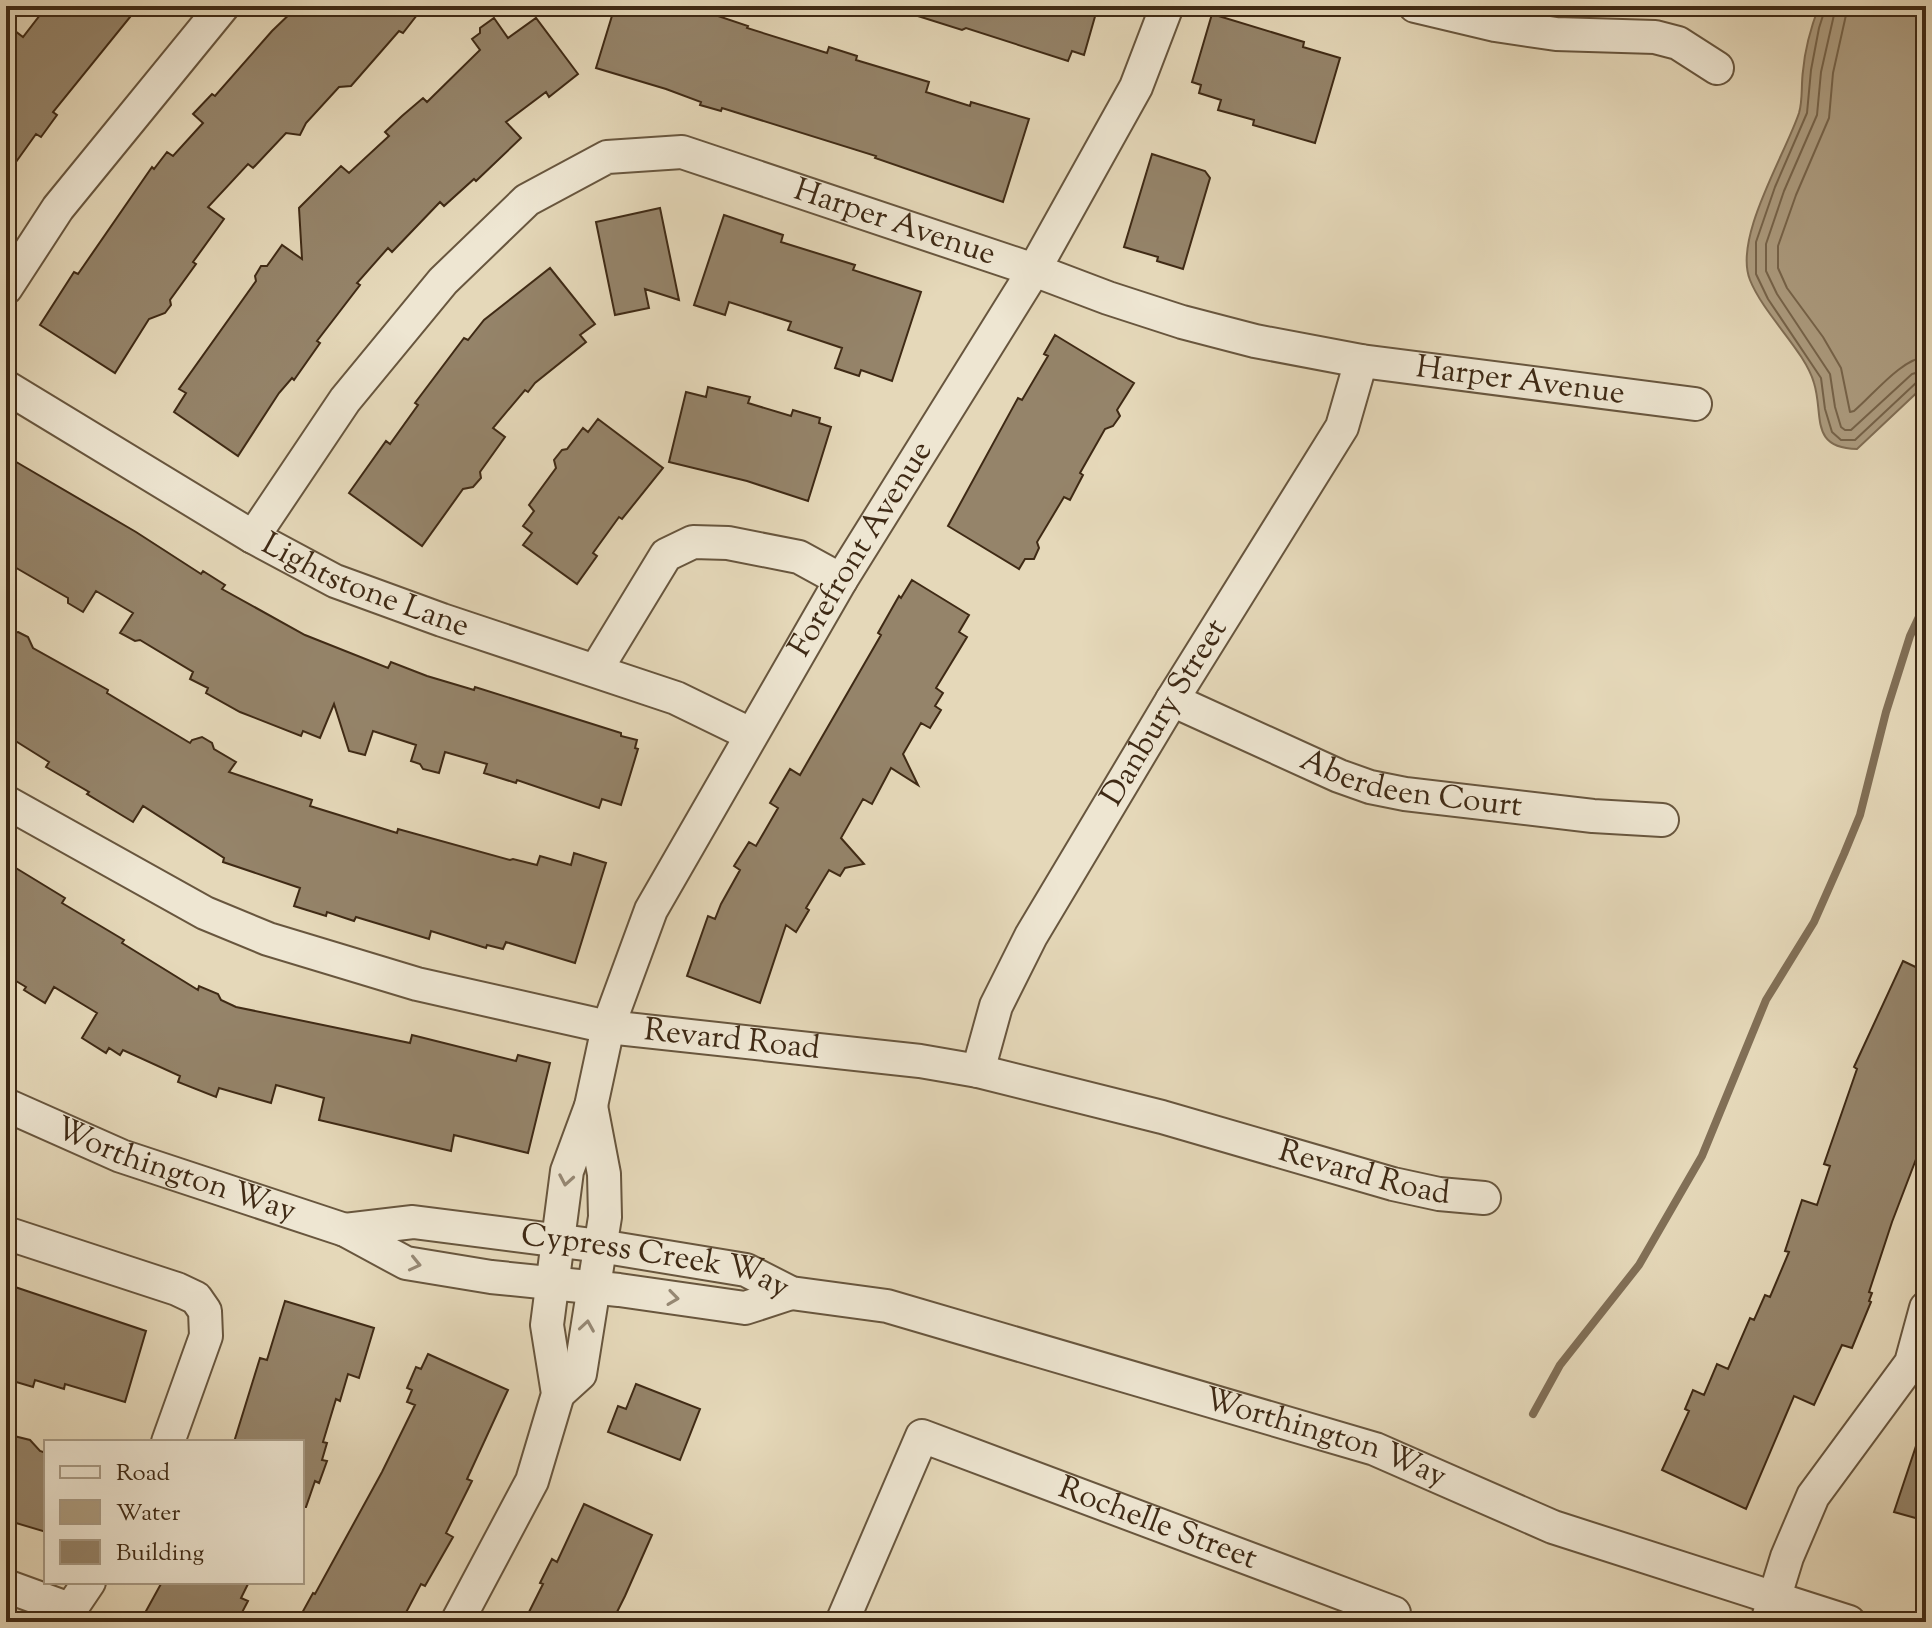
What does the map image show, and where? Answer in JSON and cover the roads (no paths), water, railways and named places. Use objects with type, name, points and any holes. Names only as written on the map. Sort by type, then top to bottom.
[{"type":"street","points":[[6,288],[58,208],[223,6]]},
{"type":"street","name":"Forefront Avenue","points":[[457,1622],[532,1481],[558,1394],[547,1325],[567,1171],[591,1106],[608,1027],[651,910],[841,580],[1034,270],[1136,87],[1167,6]]},
{"type":"street","points":[[1415,6],[1495,25],[1556,34],[1655,37],[1678,43],[1717,68]]},
{"type":"street","name":"Harper Avenue","points":[[253,537],[345,400],[443,281],[527,200],[607,157],[682,152],[1034,270],[1108,298],[1255,341],[1361,361],[1695,404]]},
{"type":"street","name":"Danbury Street","points":[[978,1071],[996,1006],[1031,936],[1172,700],[1342,427],[1361,361]]},
{"type":"street","name":"Lightstone Lane","points":[[6,387],[253,537],[335,581],[676,698],[750,734]]},
{"type":"street","points":[[596,670],[666,555],[693,542],[728,543],[799,557],[841,580]]},
{"type":"street","name":"Aberdeen Court","points":[[1172,700],[1370,787],[1405,794],[1593,816],[1662,820]]},
{"type":"street","name":"Revard Road","points":[[6,802],[205,913],[268,939],[417,984],[608,1027],[907,1059],[978,1071],[1162,1117],[1393,1184],[1439,1194],[1484,1198]]},
{"type":"street","name":"Worthington Way","points":[[6,1105],[121,1156],[345,1230]]},
{"type":"street","name":"Forefront Avenue","points":[[558,1394],[580,1374],[605,1217],[604,1174],[591,1106]]},
{"type":"street","name":"Cypress Creek Way","points":[[345,1230],[413,1222],[600,1246],[746,1270],[791,1293]]},
{"type":"street","name":"Cypress Creek Way","points":[[345,1230],[406,1263],[491,1277],[745,1308],[791,1293]]},
{"type":"street","points":[[6,1233],[196,1298],[205,1311],[206,1336],[169,1440]]},
{"type":"street","name":"Worthington Way","points":[[791,1293],[887,1306],[1375,1449],[1553,1527],[1771,1610],[1849,1622]]},
{"type":"street","points":[[1771,1610],[1792,1544],[1813,1496],[1919,1366],[1926,1308]]},
{"type":"street","name":"Rochelle Street","points":[[842,1622],[922,1436],[1392,1618]]},
{"type":"street","points":[[6,1586],[67,1616],[88,1584]]},
{"type":"water","points":[[1819,6],[1926,6],[1926,384],[1857,449],[1831,443],[1825,436],[1809,371],[1756,293],[1747,262],[1754,220],[1799,113],[1805,54]]},
{"type":"waterway","points":[[1533,1414],[1560,1365],[1639,1265],[1702,1156],[1766,1000],[1814,922],[1860,815],[1886,712],[1910,636],[1926,602]]}]
